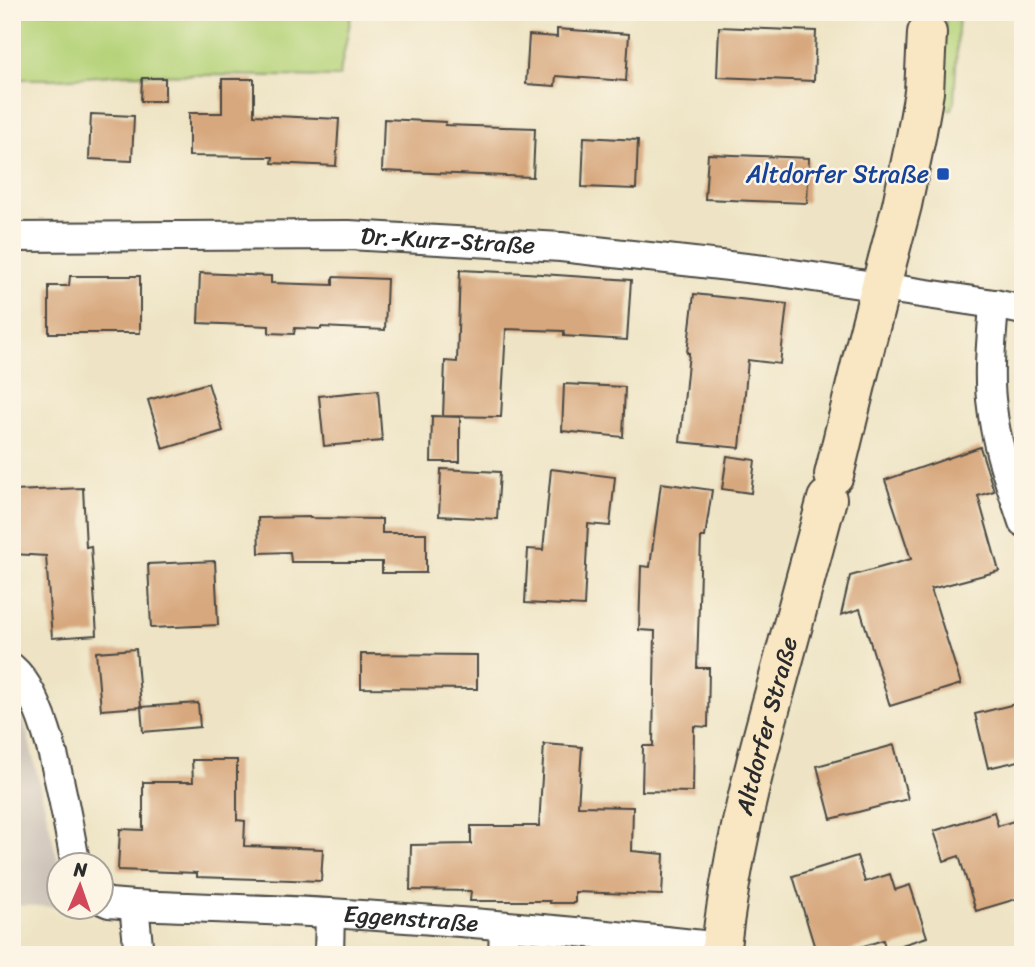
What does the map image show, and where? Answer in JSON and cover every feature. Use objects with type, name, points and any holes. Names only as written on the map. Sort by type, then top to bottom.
[{"type":"main road","name":"Altdorfer Straße","points":[[720,951],[733,863],[744,812],[902,205],[921,113],[927,33]]},
{"type":"street","name":"Dr.-Kurz-Straße","points":[[12,237],[349,235],[535,245],[773,271],[1023,310]]},
{"type":"street","points":[[994,304],[991,406],[996,437],[1023,522]]},
{"type":"street","points":[[12,668],[28,685],[46,730],[73,852]]},
{"type":"street","name":"Eggenstraße","points":[[116,903],[330,913],[504,926],[628,936],[720,951]]},
{"type":"street","points":[[134,905],[139,955]]},
{"type":"street","points":[[329,955],[330,913]]},
{"type":"street","points":[[503,955],[504,926]]},
{"type":"shaded area","points":[[12,700],[25,723],[56,852],[46,852],[46,906],[12,905]]},
{"type":"green space","points":[[12,12],[352,12],[339,77],[127,74],[12,79]]},
{"type":"green space","points":[[946,12],[959,12],[954,101],[952,109],[949,110],[944,107],[941,97]]},
{"type":"building","points":[[719,27],[816,31],[814,81],[717,77]]},
{"type":"building","points":[[557,29],[629,34],[626,81],[556,76],[555,86],[526,84],[529,35],[557,37]]},
{"type":"building","points":[[142,78],[165,78],[165,101],[141,101]]},
{"type":"building","points":[[222,79],[254,79],[254,115],[339,119],[336,166],[272,163],[273,157],[189,156],[189,113],[222,113]]},
{"type":"building","points":[[91,114],[134,116],[132,161],[89,159]]},
{"type":"building","points":[[384,119],[446,122],[445,125],[535,128],[533,177],[382,171]]},
{"type":"building","points":[[584,137],[638,140],[636,189],[582,187]]},
{"type":"building","points":[[708,154],[809,158],[807,203],[705,199]]},
{"type":"building","points":[[460,270],[631,280],[627,340],[564,336],[564,331],[506,329],[501,417],[443,416],[445,361],[457,362]]},
{"type":"building","points":[[200,273],[271,276],[271,283],[333,285],[333,277],[387,279],[385,330],[295,328],[294,334],[269,333],[269,326],[198,323]]},
{"type":"building","points":[[70,276],[140,276],[140,333],[49,333],[49,286],[69,286]]},
{"type":"building","points":[[694,294],[787,304],[780,364],[748,360],[740,448],[680,442]]},
{"type":"building","points":[[208,383],[223,431],[163,449],[148,400]]},
{"type":"building","points":[[564,384],[625,387],[623,437],[562,431]]},
{"type":"building","points":[[378,390],[382,441],[324,446],[319,396]]},
{"type":"building","points":[[432,416],[460,417],[460,462],[431,462]]},
{"type":"building","points":[[980,447],[994,491],[978,496],[999,571],[931,589],[961,684],[890,706],[860,609],[841,615],[850,576],[911,559],[885,480]]},
{"type":"building","points":[[727,456],[755,460],[751,493],[722,489]]},
{"type":"building","points":[[441,469],[500,472],[497,519],[439,516]]},
{"type":"building","points":[[551,469],[615,477],[610,526],[588,524],[584,606],[525,603],[528,549],[543,550]]},
{"type":"building","points":[[661,483],[712,490],[705,537],[701,537],[697,668],[709,668],[708,727],[694,726],[693,792],[642,791],[643,746],[653,746],[655,631],[639,630],[641,566],[650,567]]},
{"type":"building","points":[[83,488],[86,547],[91,546],[97,635],[52,638],[46,556],[14,554],[14,491]]},
{"type":"building","points":[[258,518],[382,519],[382,533],[426,533],[426,573],[382,573],[382,562],[291,562],[290,552],[259,553]]},
{"type":"building","points":[[215,561],[218,625],[151,628],[148,564]]},
{"type":"building","points":[[136,649],[141,707],[101,710],[96,652]]},
{"type":"building","points":[[361,654],[477,655],[477,689],[361,688]]},
{"type":"building","points":[[1023,702],[1023,760],[988,768],[975,714]]},
{"type":"building","points":[[198,703],[200,727],[143,732],[141,707]]},
{"type":"building","points":[[544,744],[582,747],[578,806],[633,807],[632,851],[664,854],[662,895],[575,892],[575,903],[550,903],[470,901],[471,891],[410,890],[411,845],[471,844],[471,826],[539,826]]},
{"type":"building","points":[[894,745],[908,799],[831,819],[817,766]]},
{"type":"building","points":[[192,760],[237,760],[237,820],[245,821],[244,846],[323,849],[321,881],[197,877],[197,873],[118,870],[120,829],[143,830],[143,782],[193,782]]},
{"type":"building","points":[[994,812],[998,826],[1023,818],[1023,897],[976,911],[959,856],[944,861],[934,831]]},
{"type":"building","points":[[857,856],[865,882],[890,874],[895,890],[910,885],[927,937],[886,950],[883,940],[835,955],[817,955],[793,876]]},
{"type":"place","name":"Altdorfer Straße","points":[[943,174]]}]
